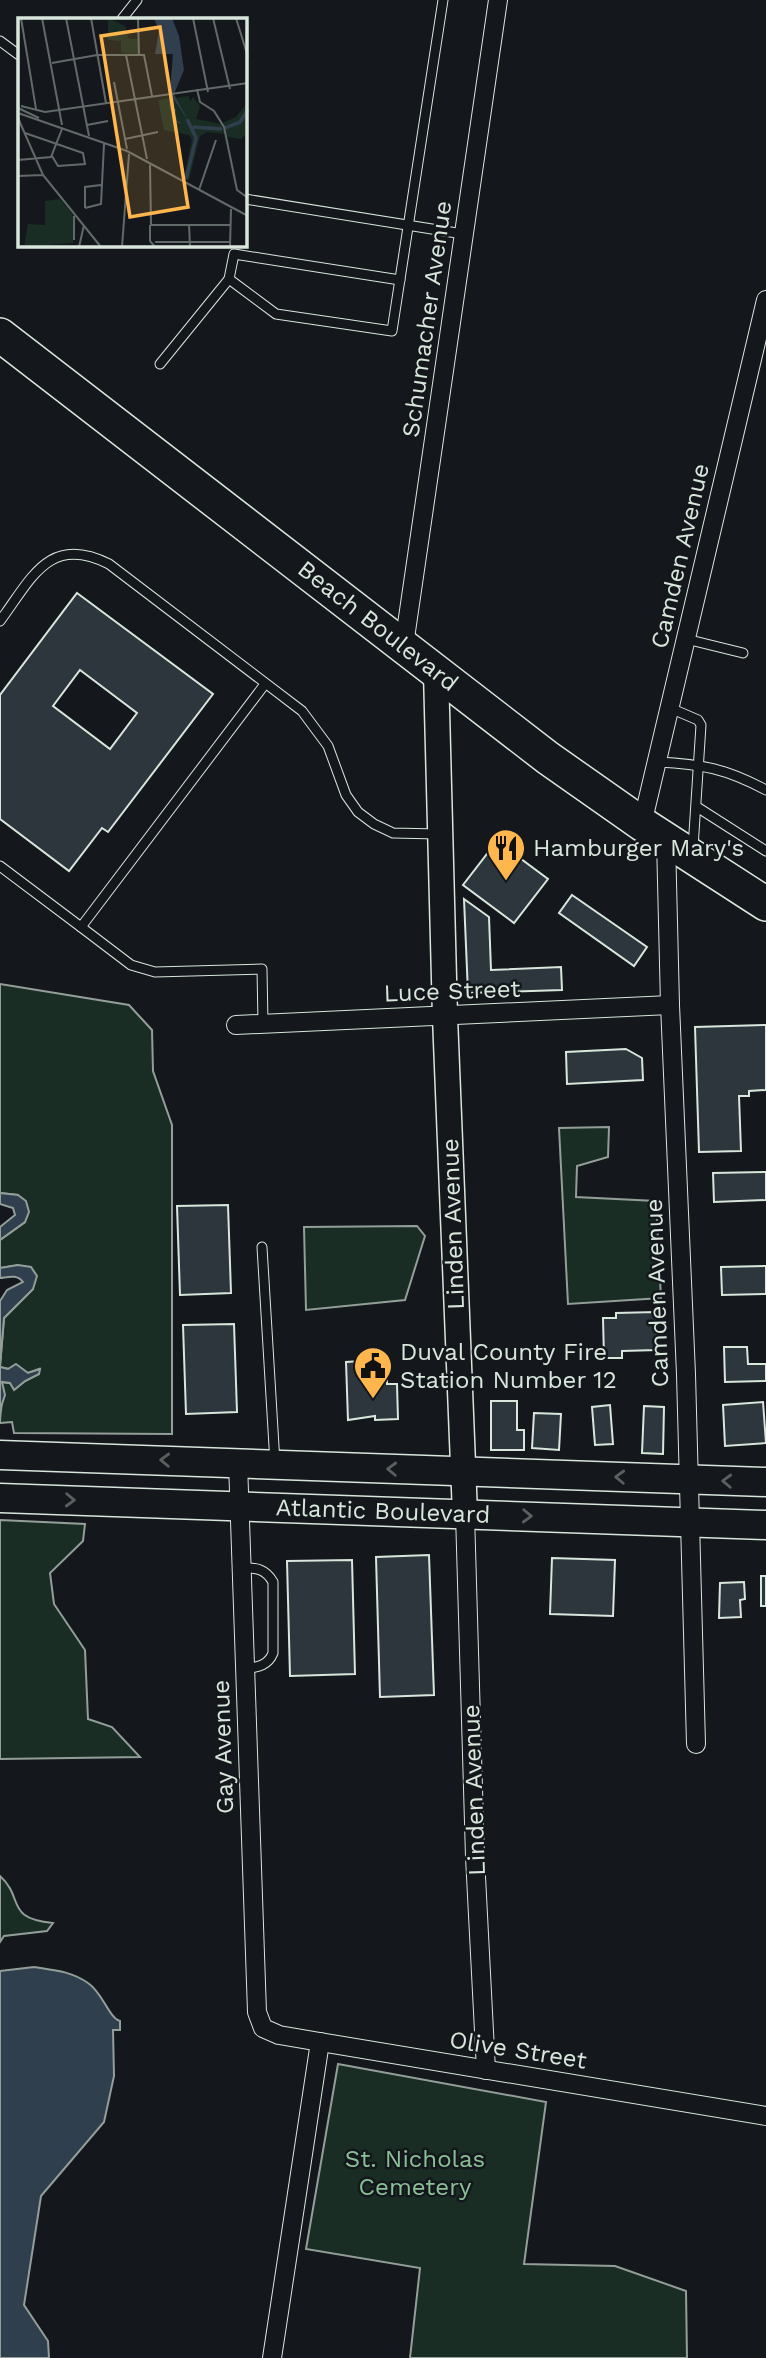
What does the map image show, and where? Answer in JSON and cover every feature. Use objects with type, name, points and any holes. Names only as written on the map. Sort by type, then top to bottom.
[{"type":"highway","name":"Beach Boulevard","points":[[0,335],[548,758],[667,840],[760,897]]},
{"type":"main road","name":"Atlantic Boulevard","points":[[1,1455],[766,1482]]},
{"type":"main road","name":"Atlantic Boulevard","points":[[1,1498],[766,1525]]},
{"type":"street","name":"Schumacher Avenue","points":[[404,645],[498,0]]},
{"type":"street","name":"Camden Avenue","points":[[696,1744],[670,1006],[667,840],[658,762],[766,300]]},
{"type":"street","name":"Linden Avenue","points":[[436,672],[445,1017],[466,1514],[475,1857],[486,2070]]},
{"type":"street","name":"Luce Street","points":[[236,1025],[670,1006]]},
{"type":"street","name":"Gay Avenue","points":[[238,1463],[257,2012],[263,2028]]},
{"type":"street","name":"Olive Street","points":[[263,2028],[279,2035],[766,2116]]},
{"type":"street","points":[[271,2358],[320,2042]]},
{"type":"lane","points":[[123,18],[137,0]]},
{"type":"lane","points":[[229,279],[276,314],[392,331],[443,0]]},
{"type":"lane","points":[[0,41],[18,54]]},
{"type":"lane","points":[[247,199],[463,234]]},
{"type":"lane","points":[[160,363],[229,279],[234,254],[400,280]]},
{"type":"lane","points":[[0,621],[42,566],[56,557],[75,552],[93,556],[109,564],[302,710],[328,746],[346,795],[358,812],[393,833],[440,834]]},
{"type":"lane","points":[[686,639],[743,653]]},
{"type":"lane","points":[[81,928],[265,684]]},
{"type":"lane","points":[[667,840],[696,807],[701,725],[698,720],[670,708]]},
{"type":"lane","points":[[658,762],[697,764],[738,775],[766,790]]},
{"type":"lane","points":[[696,807],[766,851]]},
{"type":"lane","points":[[0,866],[131,965],[155,972],[262,969],[263,1023]]},
{"type":"lane","points":[[262,1247],[275,1464]]},
{"type":"lane","points":[[241,1567],[268,1573],[272,1582],[273,1653],[270,1660],[260,1666],[245,1669]]},
{"type":"green space","points":[[0,984],[129,1005],[152,1030],[153,1071],[172,1125],[172,1434],[14,1433],[12,1422],[0,1423],[1,1382],[10,1383],[15,1389],[39,1374],[39,1369],[28,1373],[0,1367],[4,1318],[33,1289],[18,1265],[0,1268],[0,1240],[25,1222],[18,1195],[0,1193]]},
{"type":"green space","points":[[609,1127],[608,1157],[577,1166],[576,1197],[656,1201],[661,1298],[568,1304],[559,1128]]},
{"type":"green space","points":[[417,1226],[425,1236],[405,1300],[306,1310],[304,1227]]},
{"type":"green space","points":[[0,1520],[85,1524],[83,1541],[50,1573],[54,1604],[85,1650],[88,1719],[112,1727],[140,1757],[0,1759]]},
{"type":"green space","points":[[0,1876],[12,1892],[21,1912],[28,1917],[53,1923],[47,1931],[4,1936],[0,1942]]},
{"type":"green space","name":"St. Nicholas Cemetery","points":[[338,2064],[546,2102],[524,2264],[615,2266],[686,2291],[687,2358],[410,2358],[420,2268],[306,2249]]},
{"type":"water","points":[[0,1193],[18,1195],[26,1201],[29,1212],[25,1222],[0,1240],[0,1227],[15,1215],[13,1208],[0,1204]]},
{"type":"water","points":[[18,1265],[31,1267],[37,1276],[33,1289],[4,1318],[0,1365],[0,1301],[7,1290],[23,1282],[15,1277],[0,1278],[0,1268]]},
{"type":"water","points":[[16,1364],[28,1373],[40,1369],[39,1374],[14,1390],[10,1383],[2,1382],[5,1395],[0,1410],[0,1367],[8,1369]]},
{"type":"water","points":[[34,1967],[68,1973],[88,1983],[112,2015],[120,2021],[120,2030],[113,2030],[114,2076],[104,2122],[41,2196],[24,2305],[48,2341],[49,2358],[0,2358],[0,1971]]},
{"type":"building","points":[[77,593],[213,694],[108,832],[102,828],[69,871],[0,819],[0,695]],"holes":[[[80,670],[137,713],[110,749],[53,706]]]},
{"type":"building","name":"Hamburger Mary's","points":[[497,841],[548,879],[514,923],[463,885]]},
{"type":"building","points":[[572,895],[647,947],[634,966],[559,913]]},
{"type":"building","points":[[464,899],[489,917],[491,970],[561,967],[562,990],[468,993]]},
{"type":"building","points":[[766,1025],[766,1090],[749,1091],[749,1096],[739,1096],[741,1151],[699,1152],[695,1027]]},
{"type":"building","points":[[626,1049],[642,1058],[643,1080],[567,1084],[566,1052]]},
{"type":"building","points":[[766,1172],[766,1200],[714,1202],[713,1173]]},
{"type":"building","points":[[228,1205],[231,1293],[180,1295],[177,1206]]},
{"type":"building","points":[[766,1266],[766,1294],[722,1295],[721,1267]]},
{"type":"building","points":[[656,1312],[657,1350],[622,1351],[622,1358],[604,1358],[603,1318],[616,1318],[616,1313]]},
{"type":"building","points":[[234,1324],[237,1412],[186,1414],[183,1325]]},
{"type":"building","points":[[724,1347],[747,1347],[748,1364],[766,1364],[766,1381],[725,1382]]},
{"type":"building","name":"Duval County Fire Station Number 12","points":[[362,1353],[379,1353],[379,1370],[387,1370],[387,1384],[397,1384],[398,1419],[375,1420],[375,1416],[348,1420],[346,1362],[362,1361]]},
{"type":"building","points":[[491,1401],[517,1401],[517,1430],[524,1430],[524,1450],[491,1450]]},
{"type":"building","points":[[763,1402],[766,1443],[725,1446],[723,1405]]},
{"type":"building","points":[[610,1405],[613,1444],[595,1445],[592,1407]]},
{"type":"building","points":[[644,1406],[664,1407],[663,1454],[642,1453]]},
{"type":"building","points":[[534,1413],[561,1414],[559,1450],[532,1448]]},
{"type":"building","points":[[429,1555],[434,1695],[380,1697],[376,1557]]},
{"type":"building","points":[[552,1558],[615,1560],[613,1616],[550,1614]]},
{"type":"building","points":[[352,1560],[355,1674],[290,1676],[287,1561]]},
{"type":"building","points":[[761,1576],[766,1576],[766,1606],[761,1606]]},
{"type":"building","points":[[744,1582],[745,1599],[740,1600],[741,1617],[719,1618],[720,1583]]},
{"type":"place","name":"Hamburger Mary's","points":[[506,882]]},
{"type":"place","name":"Duval County Fire Station Number 12","points":[[373,1400]]}]
